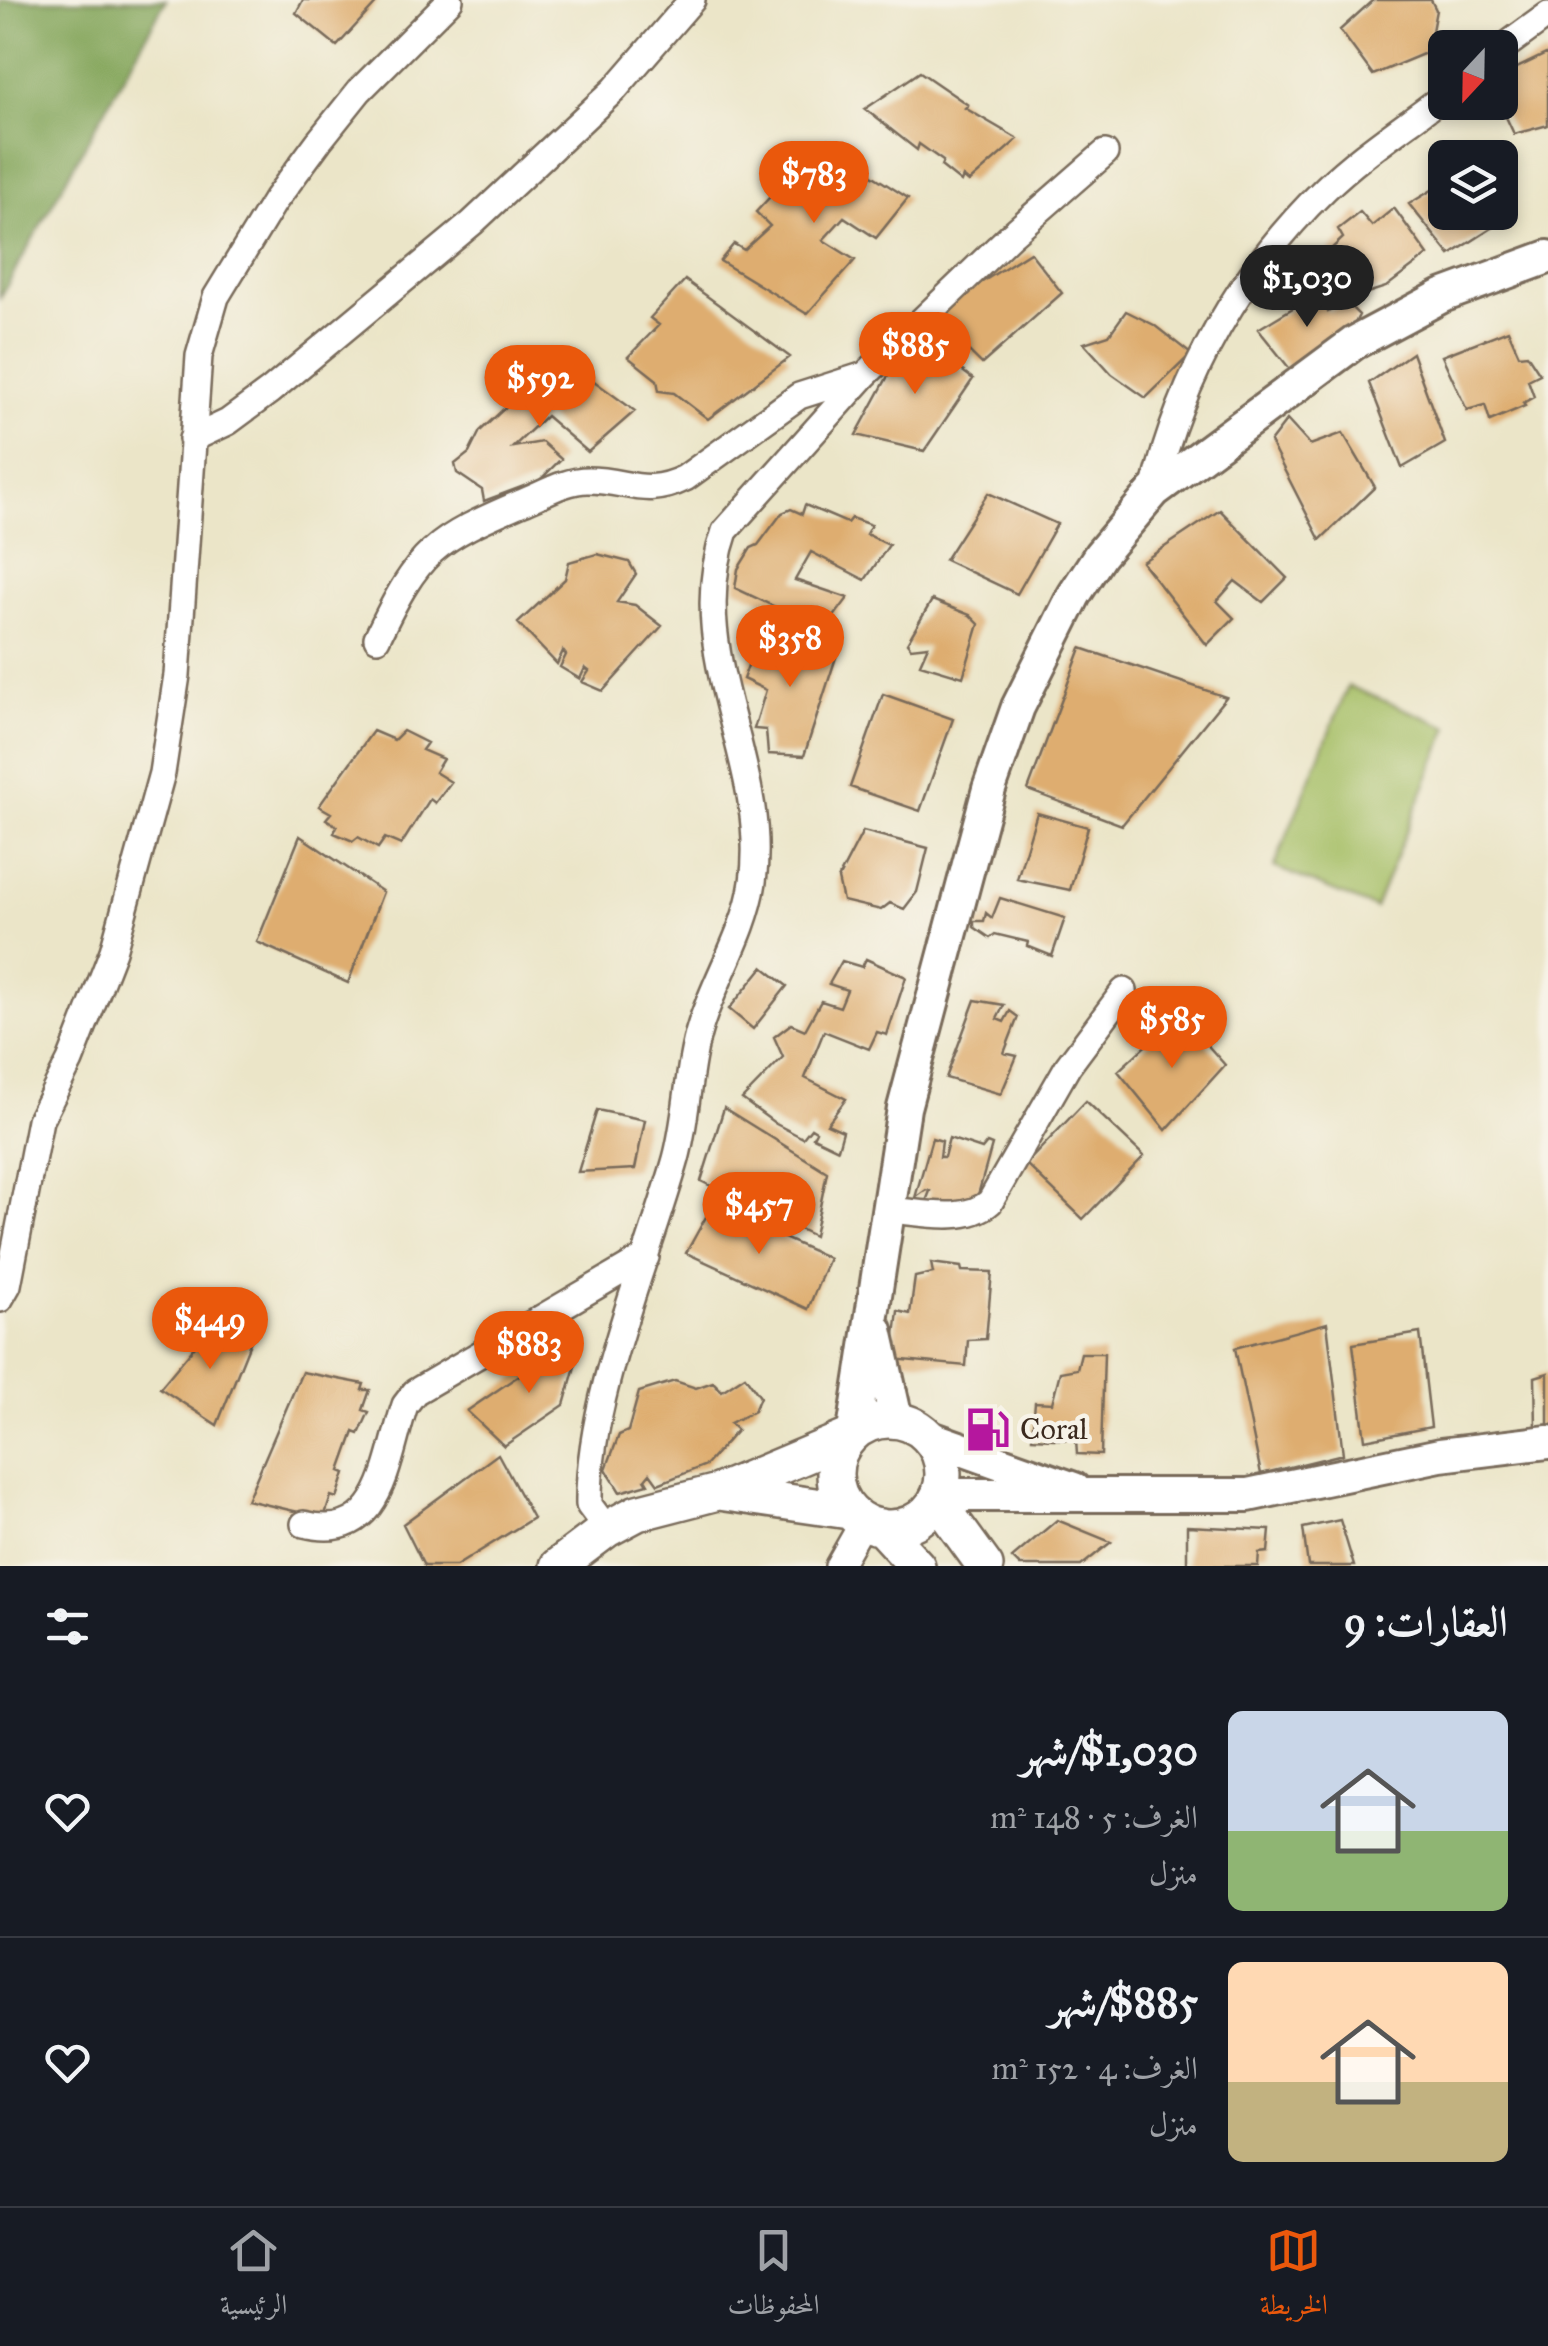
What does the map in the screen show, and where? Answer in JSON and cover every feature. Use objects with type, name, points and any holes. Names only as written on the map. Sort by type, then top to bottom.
[{"type":"main road","points":[[558,1566],[606,1529],[637,1513],[718,1492],[850,1435],[873,1421],[896,1419],[917,1426],[931,1438],[943,1466],[938,1498],[913,1523],[864,1520],[718,1492]]},
{"type":"main road","points":[[850,1435],[835,1462],[836,1488],[864,1520],[917,1566]]},
{"type":"main road","points":[[938,1498],[986,1566]]},
{"type":"street","points":[[0,1299],[8,1285],[40,1120],[70,1060],[113,951],[162,773],[177,675],[200,356],[222,282],[274,202],[359,91],[450,0]]},
{"type":"street","points":[[192,440],[228,422],[270,391],[472,223],[615,89],[692,0]]},
{"type":"street","points":[[1518,37],[1548,15]]},
{"type":"street","points":[[1154,491],[1194,376],[1253,270],[1327,186],[1428,108]]},
{"type":"street","points":[[606,1529],[589,1504],[596,1430],[677,1156],[696,1038],[745,918],[754,879],[756,842],[750,790],[723,694],[713,608],[714,564],[725,531],[864,375],[1010,235],[1106,153]]},
{"type":"street","points":[[850,1435],[904,1108],[989,789],[1018,707],[1083,582],[1154,491],[1354,343],[1442,296],[1548,257]]},
{"type":"street","points":[[377,638],[406,578],[450,535],[583,480],[642,490],[664,488],[685,478],[799,396],[864,375]]},
{"type":"street","points":[[888,1210],[963,1214],[979,1211],[990,1202],[1068,1066],[1124,991]]},
{"type":"street","points":[[304,1524],[327,1530],[351,1524],[370,1509],[405,1405],[415,1392],[646,1257]]},
{"type":"street","points":[[872,1316],[896,1419]]},
{"type":"street","points":[[931,1438],[1097,1498]]},
{"type":"street","points":[[938,1498],[1248,1495],[1440,1454],[1548,1442]]},
{"type":"street","points":[[838,1566],[864,1520]]},
{"type":"green space","points":[[0,0],[166,0],[0,298]]},
{"type":"green space","points":[[1348,686],[1449,727],[1375,908],[1274,867]]},
{"type":"building","points":[[303,0],[379,0],[337,46],[296,13]]},
{"type":"building","points":[[1373,0],[1431,0],[1436,10],[1432,30],[1428,30],[1428,52],[1373,75],[1340,30]]},
{"type":"building","points":[[1548,53],[1548,125],[1514,134],[1507,120],[1518,120],[1518,67]]},
{"type":"building","points":[[920,72],[968,105],[965,108],[1018,139],[969,182],[963,177],[961,182],[941,166],[943,161],[919,144],[917,150],[865,109]]},
{"type":"building","points":[[829,139],[859,155],[856,165],[908,198],[876,238],[844,217],[823,240],[855,260],[807,314],[720,261],[734,244],[744,250],[770,226],[756,212],[798,167],[810,170],[809,158]]},
{"type":"building","points":[[1428,192],[1428,228],[1409,204]]},
{"type":"building","points":[[1394,208],[1428,255],[1386,287],[1361,295],[1356,288],[1341,292],[1335,279],[1342,270],[1329,251],[1343,238],[1338,229],[1360,212],[1372,226]]},
{"type":"building","points":[[1430,230],[1489,230],[1450,255]]},
{"type":"building","points":[[1030,252],[1062,293],[982,364],[931,314]]},
{"type":"building","points":[[685,280],[790,357],[708,419],[674,393],[659,391],[657,380],[628,357],[659,325],[650,318]]},
{"type":"building","points":[[1323,299],[1328,312],[1346,302],[1359,315],[1354,325],[1290,369],[1258,329],[1303,302],[1306,306]]},
{"type":"building","points":[[1126,311],[1154,325],[1191,354],[1146,398],[1112,374],[1084,343],[1109,335]]},
{"type":"building","points":[[1508,330],[1519,355],[1527,354],[1540,374],[1528,380],[1534,397],[1523,403],[1525,406],[1490,421],[1485,405],[1467,410],[1442,356]]},
{"type":"building","points":[[912,332],[973,379],[924,451],[856,435]]},
{"type":"building","points":[[1412,353],[1445,443],[1402,468],[1369,383]]},
{"type":"building","points":[[568,362],[635,411],[588,452],[546,416],[513,447],[542,442],[561,459],[540,480],[484,501],[482,490],[457,473],[455,464],[469,453],[480,431],[549,367],[557,370]]},
{"type":"building","points":[[1287,420],[1310,445],[1343,433],[1375,487],[1320,540],[1270,442]]},
{"type":"building","points":[[988,493],[1057,524],[1017,594],[945,560]]},
{"type":"building","points":[[805,505],[847,523],[851,518],[871,525],[866,534],[889,545],[865,580],[811,552],[795,580],[848,598],[824,630],[735,588],[738,569],[751,548],[758,545],[782,513],[791,509],[802,514]]},
{"type":"building","points":[[1220,510],[1287,578],[1263,602],[1235,581],[1217,601],[1234,618],[1207,645],[1142,562]]},
{"type":"building","points":[[597,554],[629,562],[636,574],[617,602],[635,605],[662,626],[603,691],[582,682],[589,671],[585,668],[580,679],[560,667],[566,655],[563,651],[557,664],[518,623],[565,579],[569,562]]},
{"type":"building","points":[[932,600],[970,615],[979,624],[963,677],[920,664],[928,646],[911,648],[907,643]]},
{"type":"building","points":[[759,636],[840,645],[804,756],[768,754],[766,730],[754,729],[766,690],[743,679]]},
{"type":"building","points":[[1081,648],[1226,697],[1122,825],[1028,790]]},
{"type":"building","points":[[883,694],[953,719],[920,811],[850,787]]},
{"type":"building","points":[[373,731],[394,740],[403,731],[427,743],[422,750],[443,759],[435,772],[451,782],[435,803],[430,799],[401,845],[385,838],[378,848],[358,837],[353,841],[334,833],[337,826],[326,819],[331,813],[319,806]]},
{"type":"building","points":[[1037,813],[1088,827],[1070,890],[1017,879]]},
{"type":"building","points":[[863,831],[928,848],[917,892],[904,909],[890,903],[881,910],[843,901],[838,879]]},
{"type":"building","points":[[300,836],[383,892],[348,983],[257,942]]},
{"type":"building","points":[[1000,898],[1065,918],[1052,956],[1027,946],[1028,942],[995,934],[990,938],[974,927],[974,921],[984,921],[986,913],[992,918]]},
{"type":"building","points":[[866,959],[906,977],[887,1035],[877,1032],[869,1049],[824,1031],[805,1078],[846,1099],[827,1124],[843,1131],[838,1149],[813,1137],[816,1131],[811,1128],[803,1138],[776,1124],[742,1099],[783,1057],[774,1037],[791,1024],[805,1030],[821,1001],[840,1007],[847,990],[829,984],[842,961],[862,967]]},
{"type":"building","points":[[763,967],[787,986],[753,1029],[729,1009]]},
{"type":"building","points":[[975,1000],[1004,1005],[997,1019],[1004,1022],[1010,1011],[1018,1017],[1004,1053],[1017,1056],[1001,1094],[946,1078]]},
{"type":"building","points":[[1180,1014],[1225,1065],[1166,1130],[1118,1071]]},
{"type":"building","points":[[1086,1101],[1144,1156],[1083,1219],[1026,1164]]},
{"type":"building","points":[[724,1108],[827,1172],[814,1236],[701,1181]]},
{"type":"building","points":[[597,1110],[645,1120],[635,1169],[578,1172]]},
{"type":"building","points":[[932,1138],[942,1141],[940,1157],[944,1157],[949,1138],[982,1149],[987,1143],[992,1145],[974,1209],[925,1204],[930,1191],[926,1190],[915,1198]]},
{"type":"building","points":[[712,1206],[829,1258],[808,1309],[686,1253]]},
{"type":"building","points":[[931,1263],[961,1267],[962,1271],[992,1272],[986,1339],[968,1340],[966,1366],[892,1359],[898,1311],[910,1314],[915,1277],[933,1273]]},
{"type":"building","points":[[1327,1323],[1343,1454],[1261,1474],[1235,1348]]},
{"type":"building","points":[[210,1328],[254,1333],[217,1425],[160,1388]]},
{"type":"building","points":[[1420,1333],[1431,1427],[1365,1440],[1353,1344]]},
{"type":"building","points":[[569,1341],[580,1349],[564,1405],[504,1446],[467,1411]]},
{"type":"building","points":[[1081,1353],[1104,1353],[1101,1455],[1077,1454],[1076,1440],[1032,1438],[1035,1402],[1052,1403],[1060,1372],[1077,1369]]},
{"type":"building","points":[[302,1372],[364,1384],[362,1390],[370,1390],[363,1410],[369,1412],[359,1434],[354,1432],[340,1471],[345,1473],[337,1498],[331,1496],[324,1518],[247,1500]]},
{"type":"building","points":[[1548,1373],[1548,1425],[1536,1428],[1535,1377]]},
{"type":"building","points":[[745,1376],[760,1397],[754,1411],[730,1423],[737,1430],[706,1465],[658,1484],[650,1473],[645,1479],[648,1484],[620,1492],[606,1469],[619,1435],[628,1431],[639,1392],[675,1381],[696,1388],[713,1382],[722,1391]]},
{"type":"building","points":[[498,1454],[533,1518],[456,1566],[424,1566],[403,1524]]},
{"type":"building","points":[[1057,1520],[1111,1542],[1081,1566],[1020,1566],[1012,1558]]},
{"type":"building","points":[[1340,1520],[1354,1566],[1308,1566],[1303,1528]]},
{"type":"building","points":[[1187,1526],[1270,1530],[1268,1552],[1259,1553],[1258,1566],[1187,1566]]},
{"type":"place","name":"Coral","points":[[987,1429]]}]
